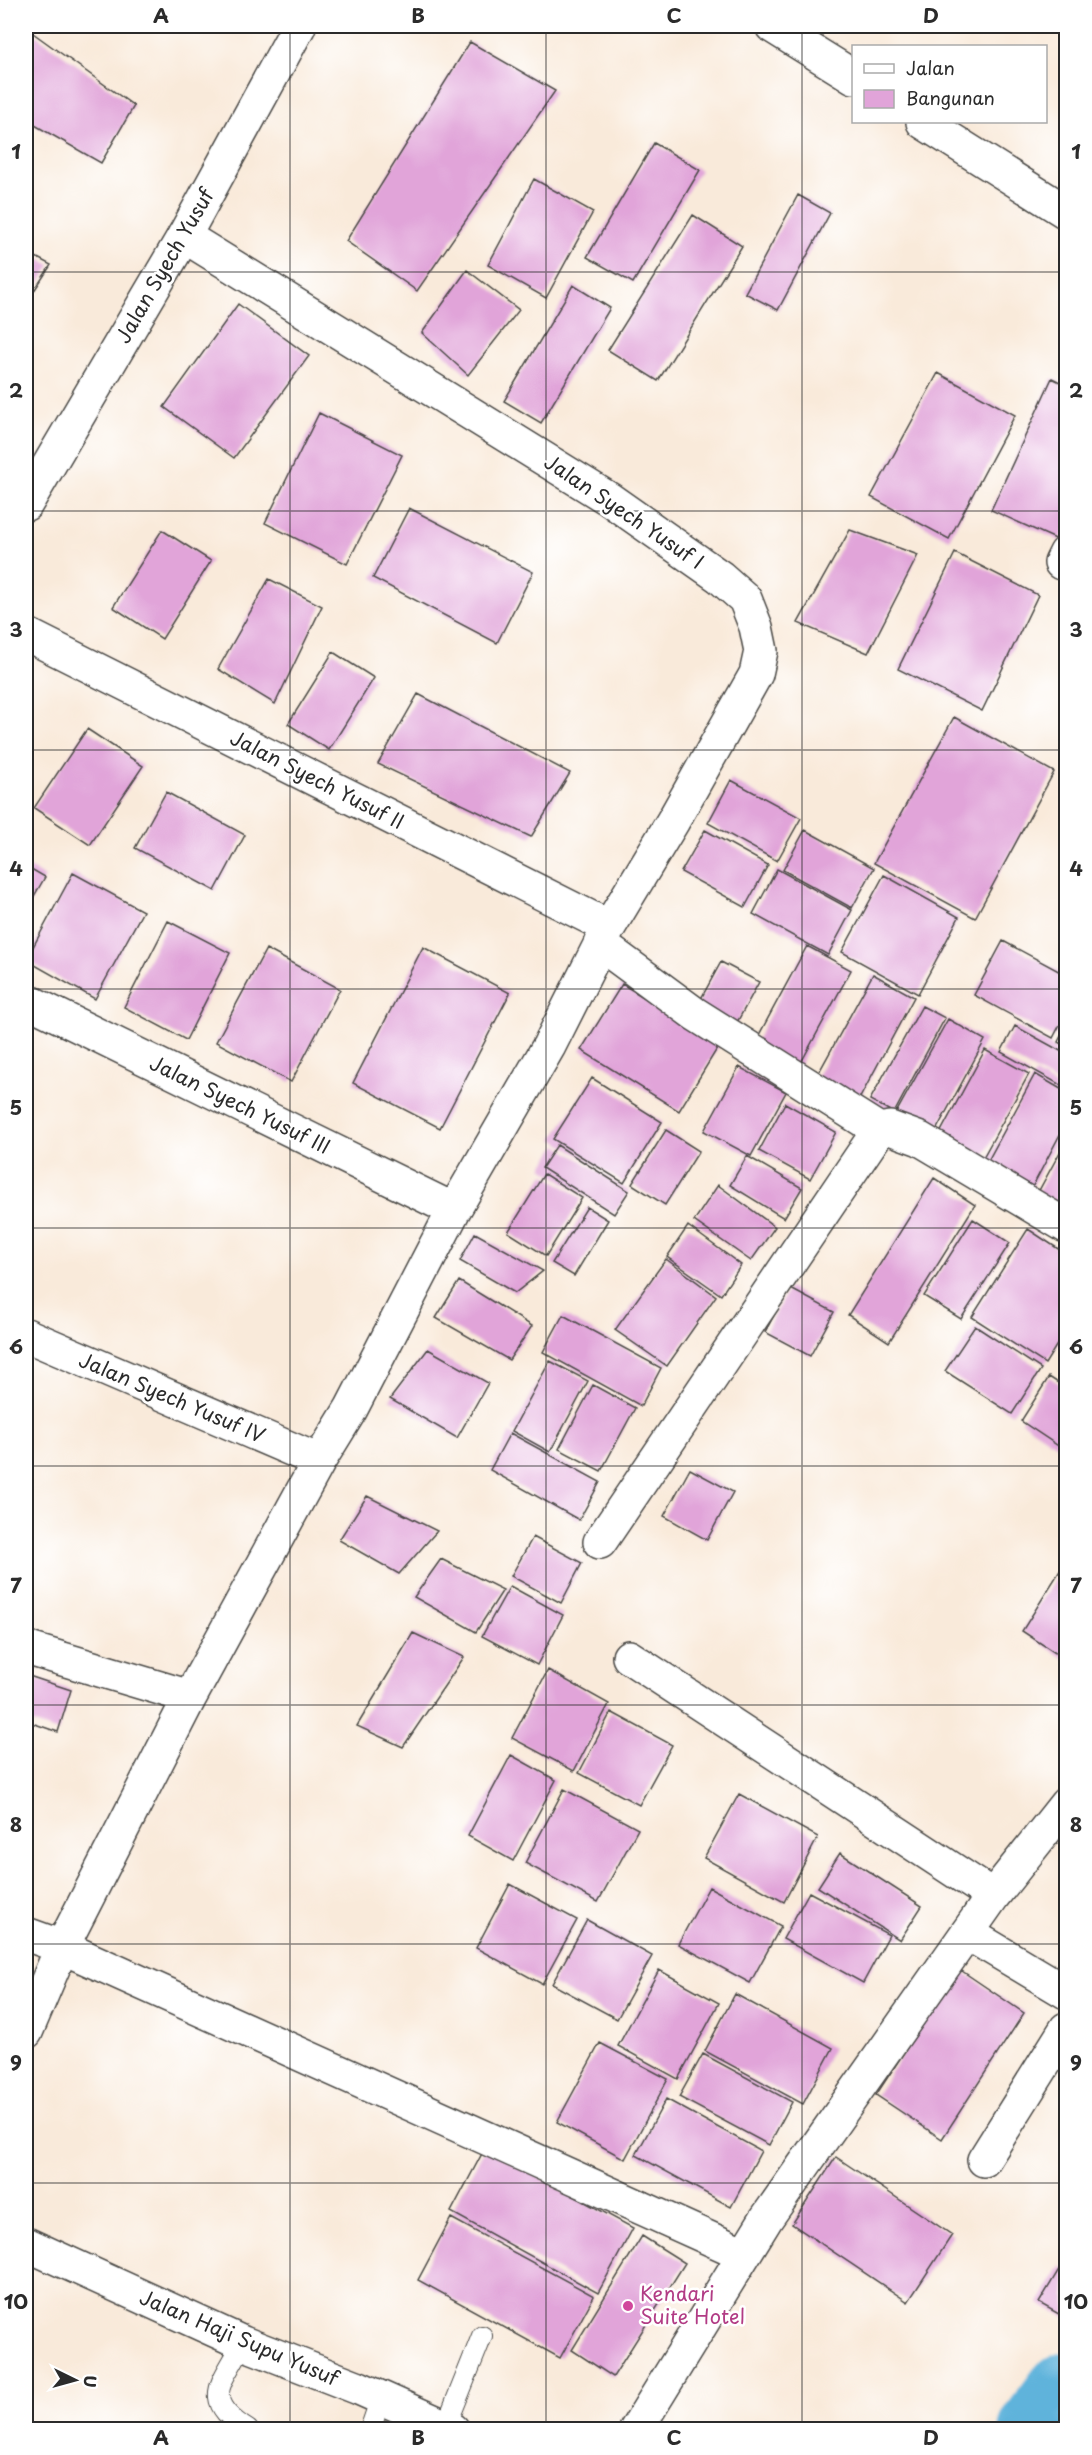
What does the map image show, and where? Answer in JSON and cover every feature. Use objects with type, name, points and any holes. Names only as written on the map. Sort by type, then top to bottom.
[{"type":"street","name":"Jalan Syech Yusuf","points":[[26,504],[184,236],[299,26]]},
{"type":"street","points":[[772,26],[852,76]]},
{"type":"street","points":[[925,123],[1066,212]]},
{"type":"street","name":"Jalan Syech Yusuf I","points":[[26,2032],[62,1947],[190,1697],[319,1461],[351,1409],[454,1210],[549,1046],[604,935],[673,821],[756,674],[761,651],[756,627],[745,599],[720,577],[609,499],[184,236]]},
{"type":"street","name":"Jalan Syech Yusuf II","points":[[26,634],[604,935],[695,1014],[879,1131]]},
{"type":"street","name":"Jalan Syech Yusuf III","points":[[26,1000],[454,1210]]},
{"type":"street","points":[[600,1542],[879,1131],[890,1128],[920,1138],[1066,1226]]},
{"type":"street","name":"Jalan Syech Yusuf IV","points":[[26,1335],[319,1461]]},
{"type":"street","points":[[26,1648],[190,1697]]},
{"type":"street","points":[[629,1657],[993,1896]]},
{"type":"street","points":[[636,2430],[744,2253],[993,1896],[1066,1804]]},
{"type":"street","points":[[967,1933],[1066,1992]]},
{"type":"street","points":[[26,1934],[62,1947],[744,2253]]},
{"type":"street","points":[[984,2160],[1066,2029]]},
{"type":"street","name":"Jalan Haji Supu Yusuf","points":[[26,2244],[243,2343],[450,2428]]},
{"type":"lane","points":[[450,2428],[482,2336]]},
{"type":"lane","points":[[243,2343],[218,2391],[222,2409],[230,2418],[248,2430]]},
{"type":"lane","points":[[370,2430],[381,2398]]},
{"type":"building","points":[[1049,26],[1066,26],[1066,37]]},
{"type":"building","points":[[26,28],[134,106],[101,163],[26,120]]},
{"type":"building","points":[[470,42],[555,91],[417,291],[346,241]]},
{"type":"building","points":[[654,143],[700,170],[633,283],[587,257]]},
{"type":"building","points":[[534,179],[593,212],[546,298],[488,265]]},
{"type":"building","points":[[798,195],[830,213],[778,310],[745,293]]},
{"type":"building","points":[[693,215],[742,246],[658,381],[608,350]]},
{"type":"building","points":[[26,252],[51,265],[26,303]]},
{"type":"building","points":[[467,270],[519,310],[468,375],[422,333]]},
{"type":"building","points":[[573,285],[610,308],[541,423],[504,401]]},
{"type":"building","points":[[238,304],[309,356],[234,458],[164,407]]},
{"type":"building","points":[[938,373],[1015,415],[949,539],[871,497]]},
{"type":"building","points":[[1052,378],[1066,385],[1066,528],[1060,541],[991,510]]},
{"type":"building","points":[[319,413],[402,455],[347,564],[265,523]]},
{"type":"building","points":[[409,508],[533,572],[497,643],[373,578]]},
{"type":"building","points":[[162,530],[211,561],[162,639],[113,607]]},
{"type":"building","points":[[850,530],[918,555],[868,653],[798,623]]},
{"type":"building","points":[[955,553],[1038,595],[982,711],[898,669]]},
{"type":"building","points":[[269,579],[322,606],[275,704],[218,669]]},
{"type":"building","points":[[333,652],[374,678],[329,750],[288,724]]},
{"type":"building","points":[[418,694],[570,773],[531,837],[378,764]]},
{"type":"building","points":[[954,717],[1054,772],[975,918],[874,863]]},
{"type":"building","points":[[87,729],[143,766],[90,845],[34,808]]},
{"type":"building","points":[[731,780],[801,818],[777,861],[708,823]]},
{"type":"building","points":[[166,792],[245,835],[215,891],[135,848]]},
{"type":"building","points":[[705,830],[768,865],[745,907],[681,872]]},
{"type":"building","points":[[805,830],[874,868],[852,908],[783,870]]},
{"type":"building","points":[[26,866],[45,877],[26,910]]},
{"type":"building","points":[[777,869],[852,910],[828,955],[753,914]]},
{"type":"building","points":[[73,873],[143,911],[95,999],[26,960]]},
{"type":"building","points":[[884,875],[959,917],[918,994],[842,952]]},
{"type":"building","points":[[168,921],[230,953],[186,1040],[124,1007]]},
{"type":"building","points":[[1003,941],[1066,975],[1066,1013],[1053,1038],[974,995]]},
{"type":"building","points":[[807,946],[851,970],[797,1070],[753,1046]]},
{"type":"building","points":[[423,947],[510,993],[440,1128],[353,1083]]},
{"type":"building","points":[[266,949],[340,989],[291,1082],[216,1042]]},
{"type":"building","points":[[721,962],[759,982],[735,1026],[697,1006]]},
{"type":"building","points":[[873,974],[914,997],[855,1107],[813,1083]]},
{"type":"building","points":[[622,984],[720,1044],[679,1111],[581,1050]]},
{"type":"building","points":[[922,1006],[945,1018],[894,1113],[870,1100]]},
{"type":"building","points":[[948,1019],[985,1040],[933,1136],[895,1115]]},
{"type":"building","points":[[1015,1026],[1066,1054],[1066,1088],[1001,1052]]},
{"type":"building","points":[[1066,1026],[1066,1047],[1058,1042]]},
{"type":"building","points":[[985,1050],[1029,1074],[981,1161],[938,1137]]},
{"type":"building","points":[[739,1067],[786,1092],[751,1156],[704,1131]]},
{"type":"building","points":[[1035,1074],[1066,1092],[1066,1123],[1028,1195],[983,1170]]},
{"type":"building","points":[[592,1078],[662,1122],[624,1183],[553,1139]]},
{"type":"building","points":[[785,1103],[836,1132],[810,1179],[759,1151]]},
{"type":"building","points":[[666,1130],[699,1151],[665,1205],[632,1184]]},
{"type":"building","points":[[1066,1141],[1066,1213],[1036,1196]]},
{"type":"building","points":[[557,1145],[629,1191],[614,1214],[542,1168]]},
{"type":"building","points":[[747,1156],[802,1188],[784,1218],[730,1185]]},
{"type":"building","points":[[544,1174],[582,1198],[546,1256],[508,1232]]},
{"type":"building","points":[[934,1178],[975,1205],[889,1342],[848,1315]]},
{"type":"building","points":[[718,1185],[775,1227],[751,1261],[694,1221]]},
{"type":"building","points":[[587,1207],[608,1220],[574,1276],[552,1263]]},
{"type":"building","points":[[973,1219],[1010,1243],[961,1319],[924,1296]]},
{"type":"building","points":[[688,1226],[741,1265],[721,1295],[667,1257]]},
{"type":"building","points":[[1028,1229],[1066,1254],[1066,1330],[1045,1364],[972,1317]]},
{"type":"building","points":[[475,1233],[543,1271],[515,1293],[460,1261]]},
{"type":"building","points":[[666,1259],[716,1296],[667,1366],[615,1330]]},
{"type":"building","points":[[459,1281],[532,1326],[509,1360],[436,1318]]},
{"type":"building","points":[[789,1288],[834,1312],[810,1356],[765,1332]]},
{"type":"building","points":[[563,1315],[661,1368],[641,1406],[543,1352]]},
{"type":"building","points":[[975,1326],[1041,1369],[1012,1414],[945,1371]]},
{"type":"building","points":[[428,1349],[488,1383],[457,1438],[390,1399]]},
{"type":"building","points":[[550,1361],[588,1381],[550,1452],[512,1431]]},
{"type":"building","points":[[1049,1377],[1066,1388],[1066,1451],[1021,1421]]},
{"type":"building","points":[[593,1385],[635,1408],[601,1471],[559,1449]]},
{"type":"building","points":[[510,1433],[600,1482],[579,1520],[490,1470]]},
{"type":"building","points":[[690,1469],[733,1492],[707,1540],[664,1516]]},
{"type":"building","points":[[367,1496],[437,1531],[399,1574],[339,1540]]},
{"type":"building","points":[[533,1537],[582,1563],[561,1603],[511,1576]]},
{"type":"building","points":[[441,1559],[503,1590],[476,1632],[414,1597]]},
{"type":"building","points":[[1066,1561],[1066,1660],[1022,1631]]},
{"type":"building","points":[[510,1586],[563,1615],[537,1665],[482,1636]]},
{"type":"building","points":[[413,1633],[464,1657],[403,1747],[357,1726]]},
{"type":"building","points":[[548,1670],[609,1704],[574,1771],[512,1738]]},
{"type":"building","points":[[26,1675],[71,1690],[58,1732],[26,1721]]},
{"type":"building","points":[[611,1712],[672,1745],[639,1805],[579,1773]]},
{"type":"building","points":[[511,1755],[556,1780],[513,1861],[468,1836]]},
{"type":"building","points":[[564,1789],[638,1829],[598,1902],[525,1863]]},
{"type":"building","points":[[739,1794],[818,1837],[784,1902],[704,1858]]},
{"type":"building","points":[[840,1853],[922,1906],[900,1940],[818,1887]]},
{"type":"building","points":[[510,1884],[577,1920],[542,1984],[476,1948]]},
{"type":"building","points":[[709,1887],[781,1926],[750,1983],[678,1944]]},
{"type":"building","points":[[809,1892],[889,1935],[863,1983],[783,1939]]},
{"type":"building","points":[[587,1920],[652,1956],[617,2019],[552,1984]]},
{"type":"building","points":[[959,1969],[1024,2013],[942,2139],[876,2095]]},
{"type":"building","points":[[659,1970],[719,2003],[678,2079],[618,2046]]},
{"type":"building","points":[[735,1994],[833,2048],[803,2104],[705,2051]]},
{"type":"building","points":[[600,2043],[668,2079],[625,2159],[557,2122]]},
{"type":"building","points":[[703,2054],[792,2102],[769,2145],[679,2097]]},
{"type":"building","points":[[666,2099],[761,2151],[731,2207],[636,2155]]},
{"type":"building","points":[[485,2148],[633,2228],[598,2293],[451,2212]]},
{"type":"building","points":[[836,2157],[952,2235],[908,2302],[792,2224]]},
{"type":"building","points":[[451,2218],[594,2296],[560,2358],[418,2280]]},
{"type":"building","name":"Kendari Suite Hotel","points":[[642,2236],[685,2263],[613,2377],[572,2350]]},
{"type":"building","points":[[1061,2266],[1066,2270],[1066,2318],[1039,2303]]},
{"type":"waterway","points":[[1039,2430],[1066,2393]]},
{"type":"place","name":"Kendari Suite Hotel","points":[[628,2306]]}]
